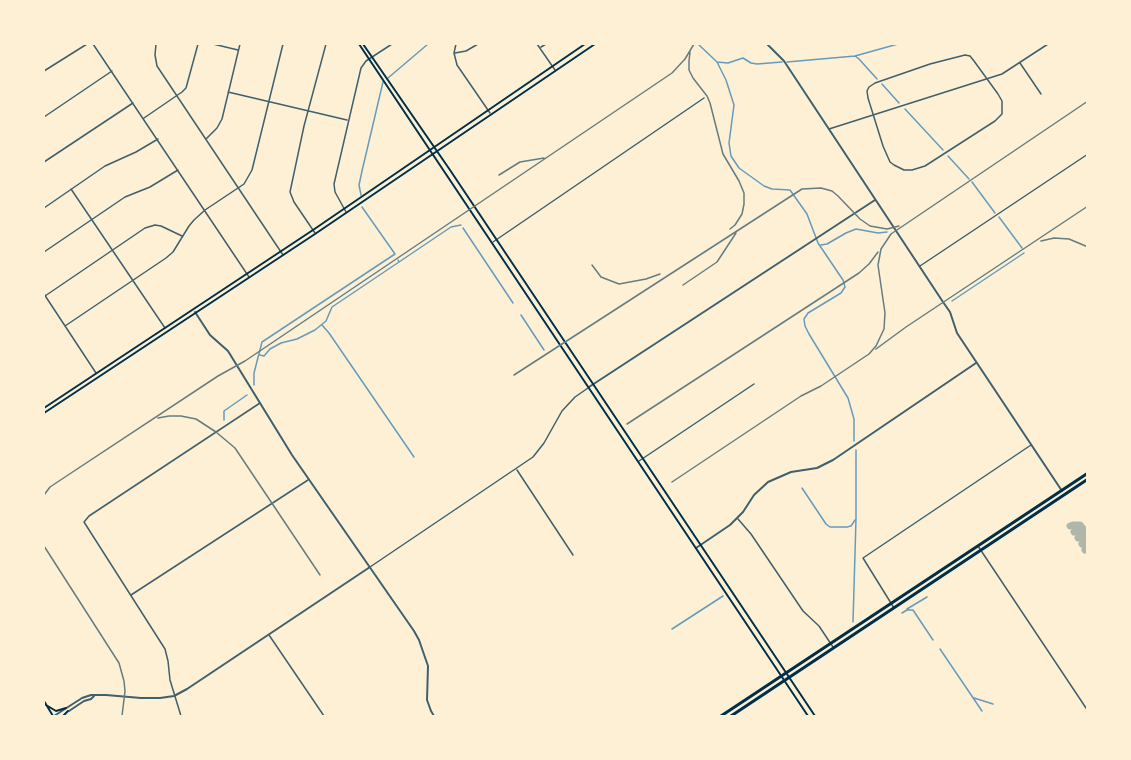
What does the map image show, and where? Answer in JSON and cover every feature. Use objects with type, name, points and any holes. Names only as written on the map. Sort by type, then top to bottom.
[{"type":"main road","points":[[361,44],[593,384],[696,548],[808,717]]},
{"type":"main road","points":[[44,408],[344,208],[436,151],[585,44]]},
{"type":"main road","points":[[44,413],[347,213],[434,148],[595,44]]},
{"type":"main road","points":[[371,58],[431,152],[589,387],[700,545],[815,717]]},
{"type":"main road","points":[[721,717],[1088,473]]},
{"type":"main road","points":[[734,716],[1088,479]]},
{"type":"main road","points":[[924,581],[927,586]]},
{"type":"main road","points":[[44,701],[53,717]]},
{"type":"main road","points":[[46,705],[56,711],[67,710]]},
{"type":"main road","points":[[62,717],[67,710]]},
{"type":"street","points":[[44,71],[87,44]]},
{"type":"street","points":[[93,44],[250,278]]},
{"type":"street","points":[[156,44],[157,66],[283,255]]},
{"type":"street","points":[[144,118],[186,88],[198,44]]},
{"type":"street","points":[[213,44],[239,50]]},
{"type":"street","points":[[205,140],[222,119],[240,44]]},
{"type":"street","points":[[65,326],[173,252],[191,223],[205,210],[244,184],[252,170],[283,44]]},
{"type":"street","points":[[315,234],[290,192],[326,44]]},
{"type":"street","points":[[347,213],[334,192],[334,184],[348,120],[363,64],[392,44]]},
{"type":"street","points":[[456,44],[454,53],[458,65],[490,112]]},
{"type":"street","points":[[454,53],[466,51],[478,44]]},
{"type":"street","points":[[537,44],[556,70]]},
{"type":"street","points":[[540,48],[546,44]]},
{"type":"street","points":[[768,44],[784,61],[950,312],[957,333],[1064,494]]},
{"type":"street","points":[[828,129],[987,80],[1002,74],[1048,44]]},
{"type":"street","points":[[964,55],[970,56],[1002,101],[1002,114],[995,122],[925,166],[912,170],[904,170],[890,162],[873,115],[867,94],[871,85],[964,55]]},
{"type":"street","points":[[1020,63],[1041,94]]},
{"type":"street","points":[[44,117],[112,71]]},
{"type":"street","points":[[228,92],[348,120]]},
{"type":"street","points":[[492,242],[704,98]]},
{"type":"street","points":[[44,162],[133,103]]},
{"type":"street","points":[[44,208],[105,166],[158,139]]},
{"type":"street","points":[[920,267],[1088,154]]},
{"type":"street","points":[[44,252],[125,197],[150,187],[178,170]]},
{"type":"street","points":[[71,189],[167,332]]},
{"type":"street","points":[[53,717],[67,710],[82,698],[91,695],[160,698],[174,696],[187,689],[516,470],[539,450],[559,415],[570,402],[593,384],[875,200]]},
{"type":"street","points":[[99,377],[44,295],[145,228],[161,226],[182,236]]},
{"type":"street","points":[[193,309],[210,335],[228,351],[292,454],[419,640],[428,666],[428,700],[434,717]]},
{"type":"street","points":[[696,548],[737,519],[754,495],[768,482],[791,472],[817,468],[833,460],[976,363]]},
{"type":"street","points":[[640,460],[754,384]]},
{"type":"street","points":[[181,717],[170,680],[166,653],[84,522],[89,516],[261,403]]},
{"type":"street","points":[[894,608],[863,558],[1031,445]]},
{"type":"street","points":[[516,470],[573,555]]},
{"type":"street","points":[[131,596],[309,479]]},
{"type":"street","points":[[737,519],[751,534],[802,611],[819,626],[833,648]]},
{"type":"street","points":[[977,546],[1088,711]]},
{"type":"street","points":[[269,634],[324,717]]},
{"type":"street","points":[[732,709],[734,716]]},
{"type":"waterway","points":[[388,78],[428,44]]},
{"type":"waterway","points":[[698,44],[717,62],[734,105],[729,143],[731,156],[739,168],[764,186],[790,190],[807,214],[818,243],[843,280],[845,287],[841,293],[808,313],[804,319],[809,334],[848,398],[854,419],[854,441]]},
{"type":"waterway","points":[[787,62],[855,56],[898,44]]},
{"type":"waterway","points":[[855,56],[877,79]]},
{"type":"waterway","points":[[717,62],[728,63],[743,58],[757,64],[782,62]]},
{"type":"waterway","points":[[361,195],[359,185],[383,82]]},
{"type":"waterway","points":[[882,84],[899,103]]},
{"type":"waterway","points":[[905,109],[943,150]]},
{"type":"waterway","points":[[948,156],[969,179]]},
{"type":"waterway","points":[[972,182],[995,213]]},
{"type":"waterway","points":[[254,385],[254,373],[262,342],[395,254],[362,207]]},
{"type":"waterway","points":[[999,217],[1022,248]]},
{"type":"waterway","points":[[398,260],[399,262],[451,227],[461,225]]},
{"type":"waterway","points":[[463,228],[513,303]]},
{"type":"waterway","points":[[821,245],[856,229],[878,233],[887,232]]},
{"type":"waterway","points":[[952,301],[1024,253]]},
{"type":"waterway","points":[[260,355],[264,356],[270,349],[281,343],[297,339],[315,330],[326,321],[332,307],[399,262]]},
{"type":"waterway","points":[[521,315],[544,350]]},
{"type":"waterway","points":[[322,325],[414,457]]},
{"type":"waterway","points":[[224,420],[224,411],[247,395]]},
{"type":"waterway","points":[[853,622],[856,450]]},
{"type":"waterway","points":[[802,488],[830,527],[851,526],[855,520]]},
{"type":"waterway","points":[[672,629],[723,596]]},
{"type":"waterway","points":[[907,609],[927,597]]},
{"type":"waterway","points":[[902,613],[913,610],[933,640]]},
{"type":"waterway","points":[[940,649],[982,711]]},
{"type":"waterway","points":[[974,698],[993,704]]},
{"type":"taxiway","points":[[1070,526],[1080,525],[1088,535]]},
{"type":"taxiway","points":[[1074,532],[1082,528]]},
{"type":"taxiway","points":[[1078,538],[1086,533]]},
{"type":"taxiway","points":[[1082,544],[1088,540]]},
{"type":"railway","points":[[44,495],[50,487],[218,376],[245,361],[672,73],[685,59],[694,44]]},
{"type":"railway","points":[[690,52],[689,70],[707,96],[723,154],[744,193],[742,214],[730,229]]},
{"type":"railway","points":[[672,482],[801,396],[821,386],[869,354],[876,346],[884,329],[885,313],[878,265],[881,249],[891,234],[1088,101]]},
{"type":"railway","points":[[499,175],[520,162],[544,158]]},
{"type":"railway","points":[[514,375],[802,189],[821,188],[832,191],[870,226],[887,229],[899,226]]},
{"type":"railway","points":[[876,349],[1088,206]]},
{"type":"railway","points":[[683,285],[717,262],[736,233]]},
{"type":"railway","points":[[1041,241],[1054,238],[1069,239],[1088,247]]},
{"type":"railway","points":[[627,424],[859,273],[878,252]]},
{"type":"railway","points":[[592,265],[601,277],[619,284],[660,274]]},
{"type":"railway","points":[[158,418],[181,416],[196,419],[235,448],[320,575]]},
{"type":"railway","points":[[44,546],[119,663],[125,691],[122,716]]}]
